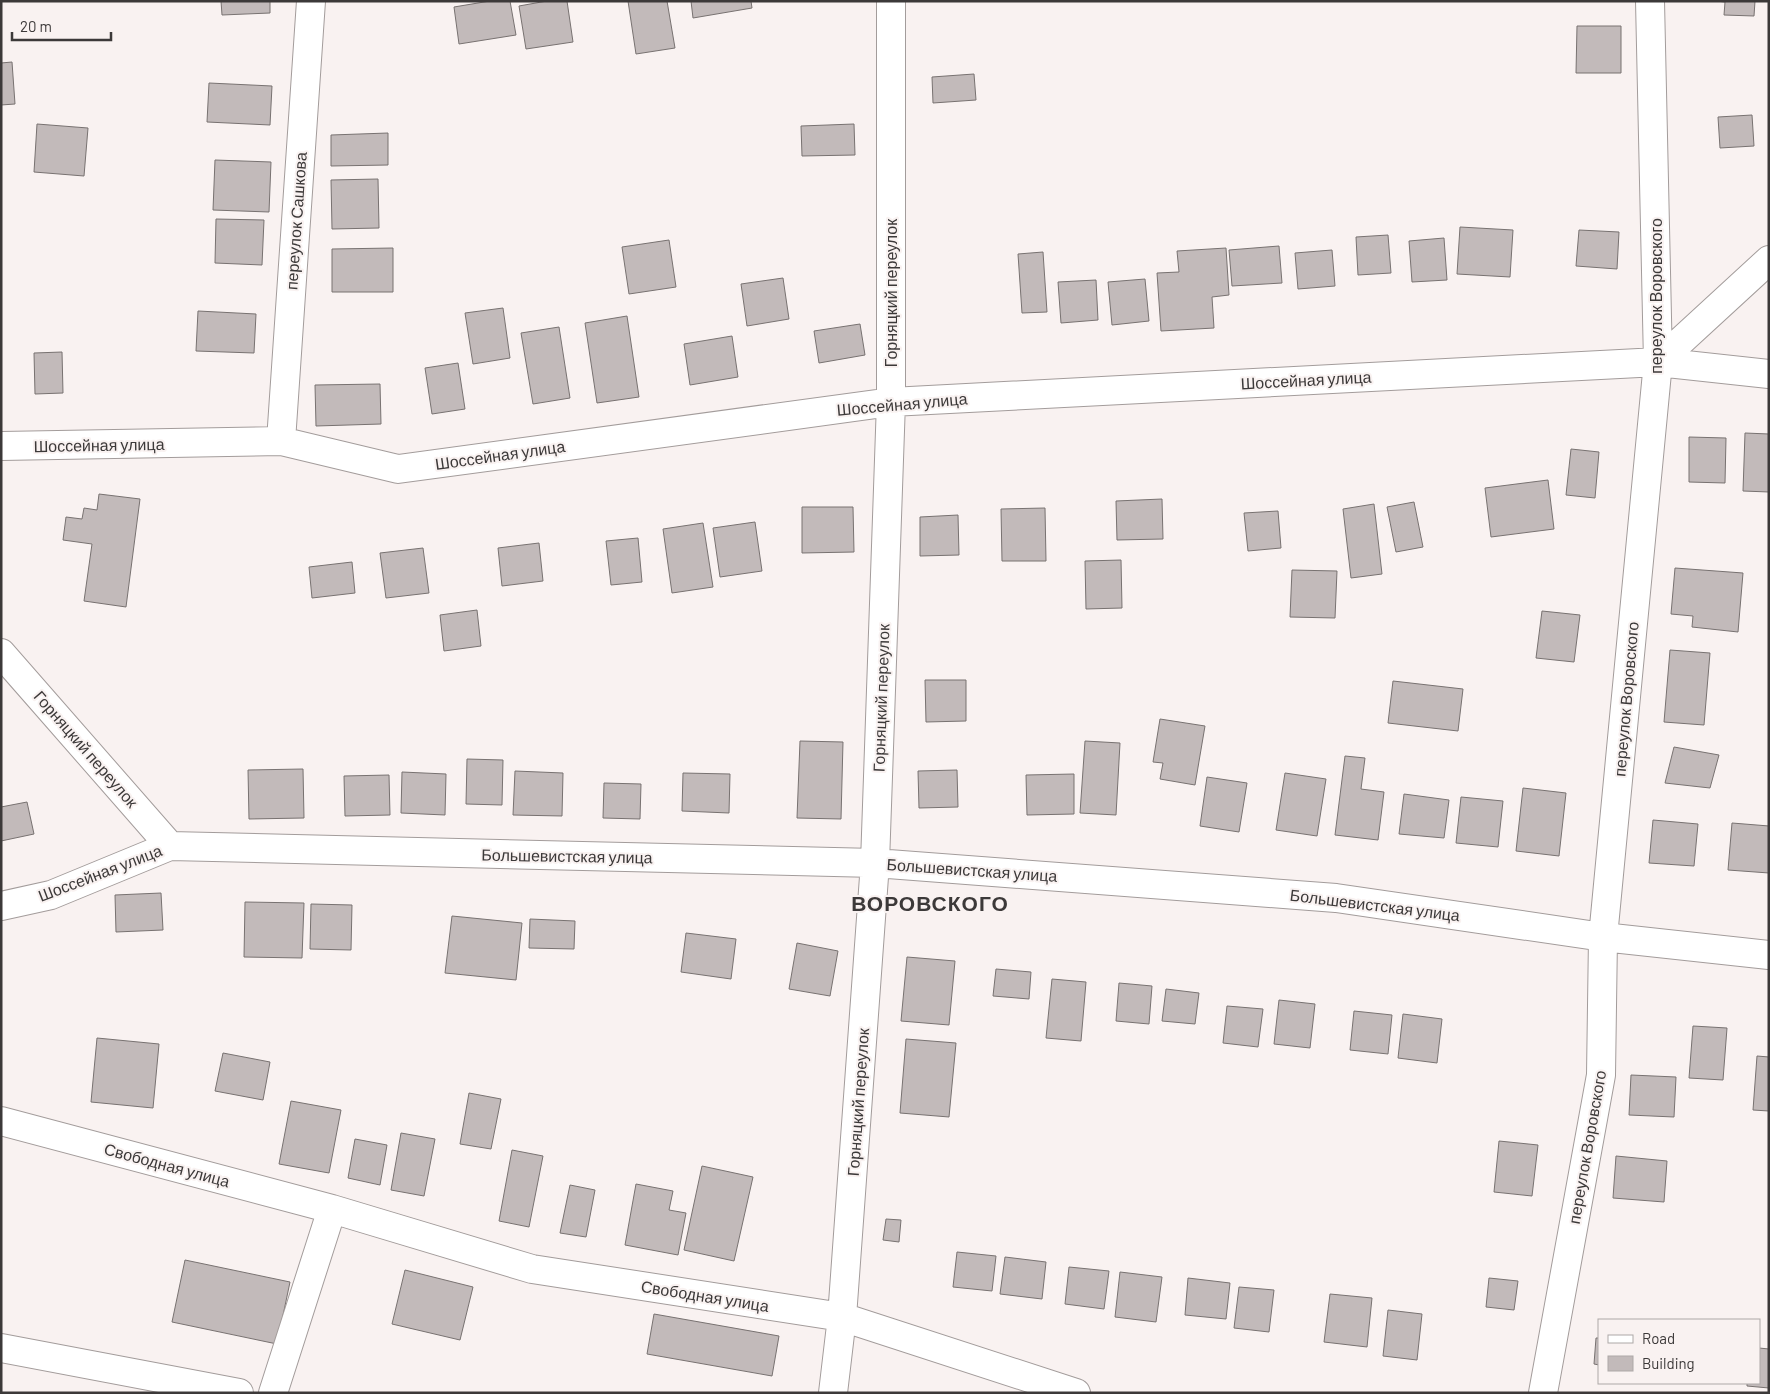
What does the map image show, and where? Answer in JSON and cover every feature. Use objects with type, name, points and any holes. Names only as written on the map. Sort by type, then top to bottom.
[{"type":"street","name":"переулок Сашкова","points":[[281,441],[311,1]]},
{"type":"street","name":"Горняцкий переулок","points":[[833,1393],[842,1317],[875,863],[890,402],[891,1]]},
{"type":"street","name":"переулок Воровского","points":[[1543,1393],[1601,1075],[1603,937],[1658,362],[1650,1]]},
{"type":"street","points":[[1658,362],[1769,260]]},
{"type":"street","name":"Шоссейная улица","points":[[1,446],[281,441],[398,469],[890,402],[1658,362],[1769,374]]},
{"type":"street","name":"Горняцкий переулок","points":[[1,652],[170,846]]},
{"type":"street","name":"Шоссейная улица","points":[[1,906],[51,895],[170,846]]},
{"type":"street","name":"Большевистская улица","points":[[170,846],[875,863],[1336,898],[1603,937],[1769,955]]},
{"type":"street","name":"Свободная улица","points":[[1,1121],[332,1209],[532,1269],[842,1317],[1076,1393]]},
{"type":"street","points":[[273,1393],[332,1209]]},
{"type":"street","points":[[1,1348],[239,1393]]},
{"type":"building","points":[[221,1],[270,1],[270,13],[222,15]]},
{"type":"building","points":[[490,1],[510,1],[516,35],[459,44],[454,7]]},
{"type":"building","points":[[547,1],[567,1],[573,42],[526,49],[519,6]]},
{"type":"building","points":[[628,1],[667,1],[675,48],[636,54]]},
{"type":"building","points":[[691,1],[751,1],[752,8],[693,18]]},
{"type":"building","points":[[1716,1],[1755,1],[1754,16],[1724,15],[1725,2]]},
{"type":"building","points":[[1577,26],[1621,26],[1621,73],[1576,73]]},
{"type":"building","points":[[12,62],[15,104],[1,105],[1,63]]},
{"type":"building","points":[[974,74],[976,100],[933,103],[932,77]]},
{"type":"building","points":[[209,83],[272,86],[270,125],[207,122]]},
{"type":"building","points":[[1752,115],[1754,146],[1720,148],[1718,117]]},
{"type":"building","points":[[37,124],[88,128],[84,176],[34,172]]},
{"type":"building","points":[[854,124],[855,155],[802,156],[801,126]]},
{"type":"building","points":[[388,133],[388,165],[331,166],[331,135]]},
{"type":"building","points":[[215,160],[271,162],[269,212],[213,210]]},
{"type":"building","points":[[378,179],[379,228],[332,229],[331,180]]},
{"type":"building","points":[[216,219],[264,220],[262,265],[215,263]]},
{"type":"building","points":[[1460,227],[1513,230],[1510,277],[1457,274]]},
{"type":"building","points":[[1579,230],[1619,232],[1617,269],[1576,266]]},
{"type":"building","points":[[1388,235],[1391,273],[1358,275],[1356,237]]},
{"type":"building","points":[[1444,238],[1447,280],[1412,282],[1409,241]]},
{"type":"building","points":[[669,240],[676,287],[629,294],[622,247]]},
{"type":"building","points":[[1279,246],[1282,283],[1232,286],[1229,250]]},
{"type":"building","points":[[393,248],[393,292],[332,292],[332,249]]},
{"type":"building","points":[[1226,248],[1229,295],[1212,297],[1214,328],[1161,331],[1157,273],[1179,272],[1177,251]]},
{"type":"building","points":[[1332,250],[1335,286],[1298,289],[1295,253]]},
{"type":"building","points":[[1043,252],[1047,312],[1022,313],[1018,254]]},
{"type":"building","points":[[783,278],[789,319],[747,326],[741,284]]},
{"type":"building","points":[[1145,279],[1149,321],[1112,325],[1108,282]]},
{"type":"building","points":[[1096,280],[1098,320],[1061,323],[1058,282]]},
{"type":"building","points":[[503,308],[510,358],[473,364],[465,313]]},
{"type":"building","points":[[198,311],[256,314],[254,353],[196,351]]},
{"type":"building","points":[[627,316],[639,397],[597,403],[585,323]]},
{"type":"building","points":[[860,324],[865,355],[819,363],[814,331]]},
{"type":"building","points":[[559,327],[570,398],[533,404],[521,333]]},
{"type":"building","points":[[732,336],[738,377],[690,385],[684,344]]},
{"type":"building","points":[[62,352],[63,393],[35,394],[34,353]]},
{"type":"building","points":[[458,363],[465,409],[432,414],[425,368]]},
{"type":"building","points":[[380,384],[381,424],[316,426],[315,385]]},
{"type":"building","points":[[1745,433],[1769,434],[1769,492],[1743,491]]},
{"type":"building","points":[[1689,437],[1726,438],[1725,483],[1689,482]]},
{"type":"building","points":[[1571,449],[1599,452],[1595,498],[1566,495]]},
{"type":"building","points":[[1548,480],[1554,529],[1491,537],[1485,488]]},
{"type":"building","points":[[99,494],[140,499],[126,607],[84,601],[92,544],[63,540],[66,517],[82,519],[84,508],[97,510]]},
{"type":"building","points":[[1162,499],[1163,539],[1117,540],[1116,501]]},
{"type":"building","points":[[1414,502],[1423,547],[1396,552],[1387,507]]},
{"type":"building","points":[[1374,504],[1382,574],[1351,578],[1343,509]]},
{"type":"building","points":[[802,507],[853,507],[854,552],[802,553]]},
{"type":"building","points":[[1045,508],[1046,561],[1002,561],[1001,509]]},
{"type":"building","points":[[1278,511],[1281,548],[1248,551],[1244,513]]},
{"type":"building","points":[[958,515],[959,555],[920,556],[920,517]]},
{"type":"building","points":[[755,522],[762,571],[720,577],[713,528]]},
{"type":"building","points":[[703,523],[713,587],[672,593],[663,529]]},
{"type":"building","points":[[638,538],[642,582],[611,585],[606,541]]},
{"type":"building","points":[[539,543],[543,581],[502,586],[498,548]]},
{"type":"building","points":[[423,548],[429,593],[386,598],[380,553]]},
{"type":"building","points":[[1121,560],[1122,608],[1086,609],[1085,561]]},
{"type":"building","points":[[352,562],[355,593],[312,598],[309,567]]},
{"type":"building","points":[[1675,568],[1743,573],[1738,632],[1692,627],[1693,616],[1671,614]]},
{"type":"building","points":[[1292,570],[1337,571],[1335,618],[1290,617]]},
{"type":"building","points":[[477,610],[481,646],[444,651],[440,615]]},
{"type":"building","points":[[1542,611],[1580,615],[1574,662],[1536,658]]},
{"type":"building","points":[[1670,650],[1710,653],[1704,725],[1664,722]]},
{"type":"building","points":[[925,680],[966,680],[966,721],[926,722]]},
{"type":"building","points":[[1393,681],[1463,689],[1458,731],[1388,723]]},
{"type":"building","points":[[1160,719],[1205,726],[1195,785],[1160,779],[1163,763],[1153,762]]},
{"type":"building","points":[[800,741],[843,742],[841,819],[797,818]]},
{"type":"building","points":[[1085,741],[1120,743],[1116,815],[1080,813]]},
{"type":"building","points":[[1674,747],[1719,755],[1710,788],[1665,783]]},
{"type":"building","points":[[1345,756],[1365,758],[1361,789],[1384,792],[1378,840],[1335,835]]},
{"type":"building","points":[[467,759],[503,760],[502,805],[466,804]]},
{"type":"building","points":[[303,769],[304,818],[249,819],[248,770]]},
{"type":"building","points":[[957,770],[958,807],[919,808],[918,771]]},
{"type":"building","points":[[515,771],[563,773],[562,816],[513,815]]},
{"type":"building","points":[[402,772],[446,774],[445,815],[401,813]]},
{"type":"building","points":[[683,773],[730,774],[729,813],[682,811]]},
{"type":"building","points":[[1285,773],[1326,779],[1317,836],[1276,830]]},
{"type":"building","points":[[1074,774],[1074,814],[1027,815],[1026,775]]},
{"type":"building","points":[[389,775],[390,815],[345,816],[344,776]]},
{"type":"building","points":[[1207,777],[1247,783],[1239,832],[1200,826]]},
{"type":"building","points":[[604,783],[641,784],[640,819],[603,818]]},
{"type":"building","points":[[1523,788],[1566,793],[1559,856],[1516,851]]},
{"type":"building","points":[[1404,794],[1449,800],[1444,838],[1399,834]]},
{"type":"building","points":[[1461,797],[1503,801],[1498,847],[1456,843]]},
{"type":"building","points":[[27,802],[34,834],[1,841],[1,807]]},
{"type":"building","points":[[1653,820],[1698,824],[1694,866],[1649,863]]},
{"type":"building","points":[[1732,823],[1769,826],[1769,873],[1728,870]]},
{"type":"building","points":[[161,893],[163,930],[116,932],[115,895]]},
{"type":"building","points":[[245,902],[304,903],[302,958],[244,957]]},
{"type":"building","points":[[311,904],[352,905],[351,950],[310,949]]},
{"type":"building","points":[[452,916],[522,923],[516,980],[445,973]]},
{"type":"building","points":[[530,919],[575,921],[574,949],[529,948]]},
{"type":"building","points":[[686,933],[736,939],[731,979],[681,972]]},
{"type":"building","points":[[797,943],[838,951],[830,996],[789,989]]},
{"type":"building","points":[[907,957],[955,961],[949,1025],[901,1021]]},
{"type":"building","points":[[996,969],[1031,972],[1029,999],[993,996]]},
{"type":"building","points":[[1052,979],[1086,982],[1081,1041],[1046,1038]]},
{"type":"building","points":[[1119,983],[1152,986],[1149,1024],[1116,1021]]},
{"type":"building","points":[[1166,989],[1199,993],[1195,1024],[1162,1021]]},
{"type":"building","points":[[1279,1000],[1315,1004],[1310,1048],[1274,1044]]},
{"type":"building","points":[[1227,1006],[1263,1009],[1258,1047],[1223,1043]]},
{"type":"building","points":[[1354,1011],[1392,1015],[1388,1054],[1350,1050]]},
{"type":"building","points":[[1403,1014],[1442,1019],[1437,1063],[1398,1058]]},
{"type":"building","points":[[1693,1026],[1727,1028],[1723,1080],[1689,1078]]},
{"type":"building","points":[[97,1038],[159,1044],[153,1108],[91,1102]]},
{"type":"building","points":[[906,1039],[956,1043],[949,1117],[900,1113]]},
{"type":"building","points":[[223,1053],[270,1062],[263,1100],[215,1091]]},
{"type":"building","points":[[1757,1056],[1769,1057],[1769,1111],[1753,1110]]},
{"type":"building","points":[[1631,1075],[1676,1077],[1674,1117],[1629,1115]]},
{"type":"building","points":[[469,1093],[501,1099],[491,1149],[460,1144]]},
{"type":"building","points":[[291,1101],[341,1110],[329,1173],[279,1164]]},
{"type":"building","points":[[401,1133],[435,1139],[424,1196],[391,1190]]},
{"type":"building","points":[[355,1139],[387,1145],[380,1185],[348,1178]]},
{"type":"building","points":[[1499,1141],[1538,1145],[1532,1196],[1494,1192]]},
{"type":"building","points":[[512,1150],[543,1156],[529,1227],[499,1221]]},
{"type":"building","points":[[1616,1156],[1667,1161],[1664,1202],[1613,1198]]},
{"type":"building","points":[[702,1166],[753,1177],[734,1261],[684,1250]]},
{"type":"building","points":[[636,1184],[673,1191],[669,1210],[686,1213],[678,1255],[625,1245]]},
{"type":"building","points":[[570,1185],[595,1190],[586,1237],[560,1233]]},
{"type":"building","points":[[886,1219],[901,1220],[899,1242],[883,1240]]},
{"type":"building","points":[[957,1252],[996,1256],[992,1291],[953,1287]]},
{"type":"building","points":[[1005,1257],[1046,1262],[1042,1299],[1000,1294]]},
{"type":"building","points":[[185,1260],[290,1282],[277,1344],[172,1322]]},
{"type":"building","points":[[1069,1267],[1109,1271],[1104,1309],[1065,1304]]},
{"type":"building","points":[[405,1270],[473,1287],[460,1340],[392,1324]]},
{"type":"building","points":[[1120,1272],[1162,1277],[1156,1322],[1115,1317]]},
{"type":"building","points":[[1188,1278],[1230,1283],[1226,1319],[1185,1315]]},
{"type":"building","points":[[1489,1278],[1518,1281],[1514,1310],[1486,1307]]},
{"type":"building","points":[[1239,1287],[1274,1290],[1269,1332],[1234,1328]]},
{"type":"building","points":[[1330,1294],[1372,1298],[1367,1347],[1324,1342]]},
{"type":"building","points":[[1388,1310],[1422,1314],[1417,1360],[1383,1356]]},
{"type":"building","points":[[654,1314],[779,1336],[772,1376],[647,1354]]},
{"type":"building","points":[[1596,1338],[1598,1338],[1598,1365],[1594,1364]]},
{"type":"building","points":[[1760,1348],[1769,1349],[1769,1388],[1747,1386],[1747,1384],[1760,1384]]},
{"type":"district","name":"ВОРОВСКОГО","points":[[930,904]]}]
